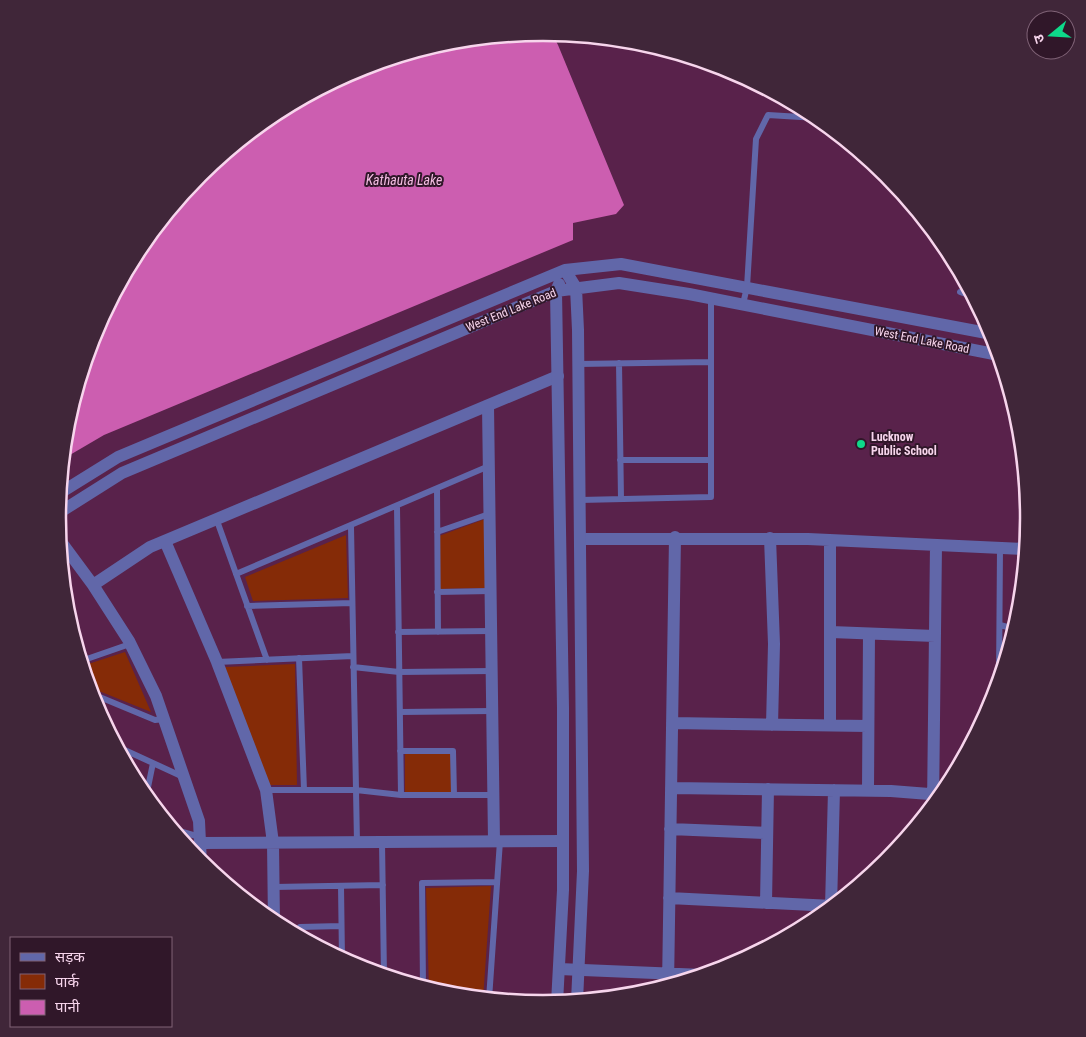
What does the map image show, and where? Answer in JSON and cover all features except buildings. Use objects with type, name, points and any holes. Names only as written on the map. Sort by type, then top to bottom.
[{"type":"street","name":"West End Lake Road","points":[[67,489],[118,457],[565,270],[621,264],[982,332]]},
{"type":"street","points":[[565,270],[576,288],[578,364],[583,871],[576,995]]},
{"type":"street","points":[[557,996],[563,890],[563,840],[556,291],[565,270]]},
{"type":"street","name":"West End Lake Road","points":[[66,508],[122,473],[556,291],[620,283],[743,304],[991,353]]},
{"type":"street","points":[[93,585],[150,547],[558,376]]},
{"type":"street","points":[[488,406],[492,711],[497,841]]},
{"type":"street","points":[[668,979],[675,537]]},
{"type":"street","points":[[580,539],[770,538],[1019,549]]},
{"type":"street","points":[[770,538],[774,644],[772,724]]},
{"type":"street","points":[[830,540],[830,724]]},
{"type":"street","points":[[164,541],[217,662],[266,790],[273,842],[274,912]]},
{"type":"street","points":[[936,545],[936,790]]},
{"type":"street","points":[[67,549],[93,585],[130,644],[156,696],[199,821],[200,850]]},
{"type":"street","points":[[831,632],[935,636]]},
{"type":"street","points":[[868,790],[869,634]]},
{"type":"street","points":[[672,723],[868,726]]},
{"type":"street","points":[[671,788],[868,790],[930,797]]},
{"type":"street","points":[[766,903],[768,789]]},
{"type":"street","points":[[832,898],[834,790]]},
{"type":"street","points":[[670,829],[767,833]]},
{"type":"street","points":[[200,840],[382,842],[563,840]]},
{"type":"street","points":[[669,898],[822,906]]},
{"type":"street","points":[[559,969],[665,980]]},
{"type":"lane","points":[[743,304],[747,287],[756,138],[768,115],[800,117]]},
{"type":"lane","points":[[580,500],[711,497],[711,298]]},
{"type":"lane","points":[[578,364],[711,362]]},
{"type":"lane","points":[[619,363],[621,499]]},
{"type":"lane","points":[[620,460],[711,460]]},
{"type":"lane","points":[[236,574],[351,527],[489,466]]},
{"type":"lane","points":[[437,489],[438,632]]},
{"type":"lane","points":[[396,507],[401,795]]},
{"type":"lane","points":[[437,532],[489,514]]},
{"type":"lane","points":[[216,518],[267,660]]},
{"type":"lane","points":[[351,527],[357,842]]},
{"type":"lane","points":[[999,657],[1000,548]]},
{"type":"lane","points":[[437,592],[490,591]]},
{"type":"lane","points":[[247,606],[352,603]]},
{"type":"lane","points":[[1000,625],[1008,627]]},
{"type":"lane","points":[[398,632],[491,632]]},
{"type":"lane","points":[[87,659],[130,644]]},
{"type":"lane","points":[[217,662],[353,656]]},
{"type":"lane","points":[[299,658],[304,790]]},
{"type":"lane","points":[[353,667],[399,672],[492,671]]},
{"type":"lane","points":[[101,698],[154,720],[164,719]]},
{"type":"lane","points":[[400,712],[492,711]]},
{"type":"lane","points":[[127,751],[179,775],[183,774]]},
{"type":"lane","points":[[400,751],[453,751],[454,795]]},
{"type":"lane","points":[[148,787],[153,763]]},
{"type":"lane","points":[[266,790],[356,790],[401,795],[494,795]]},
{"type":"lane","points":[[185,834],[200,840]]},
{"type":"lane","points":[[489,993],[497,882],[497,841]]},
{"type":"lane","points":[[382,842],[384,968]]},
{"type":"lane","points":[[423,980],[422,884],[497,882]]},
{"type":"lane","points":[[274,887],[383,885]]},
{"type":"lane","points":[[341,886],[342,951]]},
{"type":"lane","points":[[300,929],[300,927],[341,926]]},
{"type":"green space","points":[[485,519],[487,588],[440,589],[439,536]]},
{"type":"green space","points":[[346,535],[348,598],[253,601],[245,577]]},
{"type":"green space","points":[[125,652],[151,712],[98,691],[89,664]]},
{"type":"green space","points":[[295,664],[297,785],[269,785],[224,667]]},
{"type":"green space","points":[[405,754],[451,754],[451,793],[405,792]]},
{"type":"green space","points":[[491,886],[483,992],[429,982],[426,888]]},
{"type":"water","name":"Kathauta Lake","points":[[556,41],[624,205],[616,214],[573,223],[573,240],[104,435],[70,455],[75,425],[91,365],[115,307],[146,253],[164,228],[184,204],[228,160],[252,140],[304,105],[332,90],[390,67],[450,50],[481,45],[512,42]]},
{"type":"place","name":"Lucknow Public School","points":[[861,444]]}]
